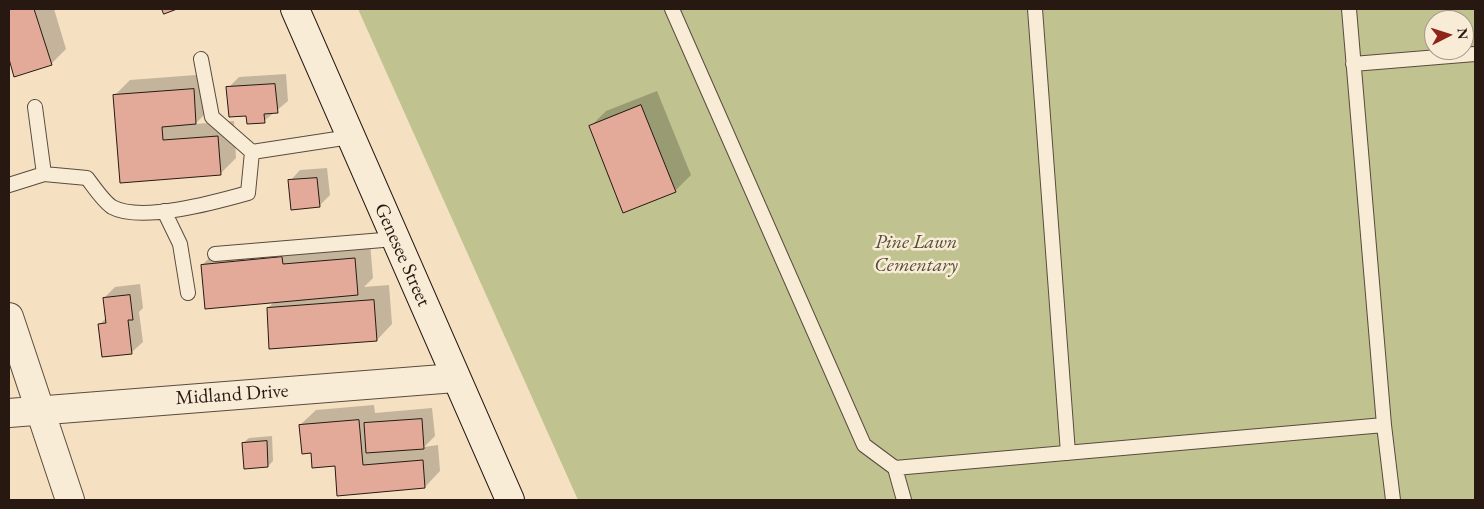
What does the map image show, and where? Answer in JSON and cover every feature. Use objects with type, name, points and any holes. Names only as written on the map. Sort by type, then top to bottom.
[{"type":"street","name":"Genesee Street","points":[[295,9],[510,500]]},
{"type":"street","points":[[9,317],[70,500]]},
{"type":"street","name":"Midland Drive","points":[[9,412],[455,378]]},
{"type":"lane","points":[[672,9],[864,445],[895,468],[904,500]]},
{"type":"lane","points":[[1035,9],[1068,452]]},
{"type":"lane","points":[[1349,9],[1384,425],[1393,500]]},
{"type":"lane","points":[[1354,64],[1475,54]]},
{"type":"lane","points":[[201,59],[212,117],[252,152],[350,137]]},
{"type":"lane","points":[[35,107],[44,174]]},
{"type":"lane","points":[[9,185],[44,174],[87,178],[112,207],[141,214],[207,204],[248,193],[252,152]]},
{"type":"lane","points":[[164,210],[180,244],[188,293]]},
{"type":"lane","points":[[215,254],[395,239]]},
{"type":"lane","points":[[895,468],[1384,425]]},
{"type":"green space","name":"Pine Lawn Cementary","points":[[358,9],[1475,9],[1475,500],[578,500]]},
{"type":"building","points":[[9,9],[34,9],[52,65],[14,77],[9,59]]},
{"type":"building","points":[[162,9],[177,9],[164,14]]},
{"type":"building","points":[[275,84],[278,113],[264,114],[265,123],[247,124],[246,116],[229,117],[226,87]]},
{"type":"building","points":[[194,89],[196,124],[162,127],[163,140],[218,136],[221,175],[120,183],[113,95]]},
{"type":"building","points":[[641,105],[676,192],[623,213],[589,126]]},
{"type":"building","points":[[317,178],[320,207],[291,210],[288,180]]},
{"type":"building","points":[[282,257],[283,264],[355,258],[358,295],[205,309],[201,265]]},
{"type":"building","points":[[130,295],[133,320],[128,320],[132,354],[102,357],[98,324],[106,323],[103,298]]},
{"type":"building","points":[[374,300],[377,341],[269,349],[267,308]]},
{"type":"building","points":[[422,419],[424,449],[366,453],[364,423]]},
{"type":"building","points":[[359,420],[363,465],[423,460],[425,488],[337,496],[335,466],[312,468],[311,453],[302,454],[299,425]]},
{"type":"building","points":[[267,441],[268,467],[244,469],[242,443]]}]
